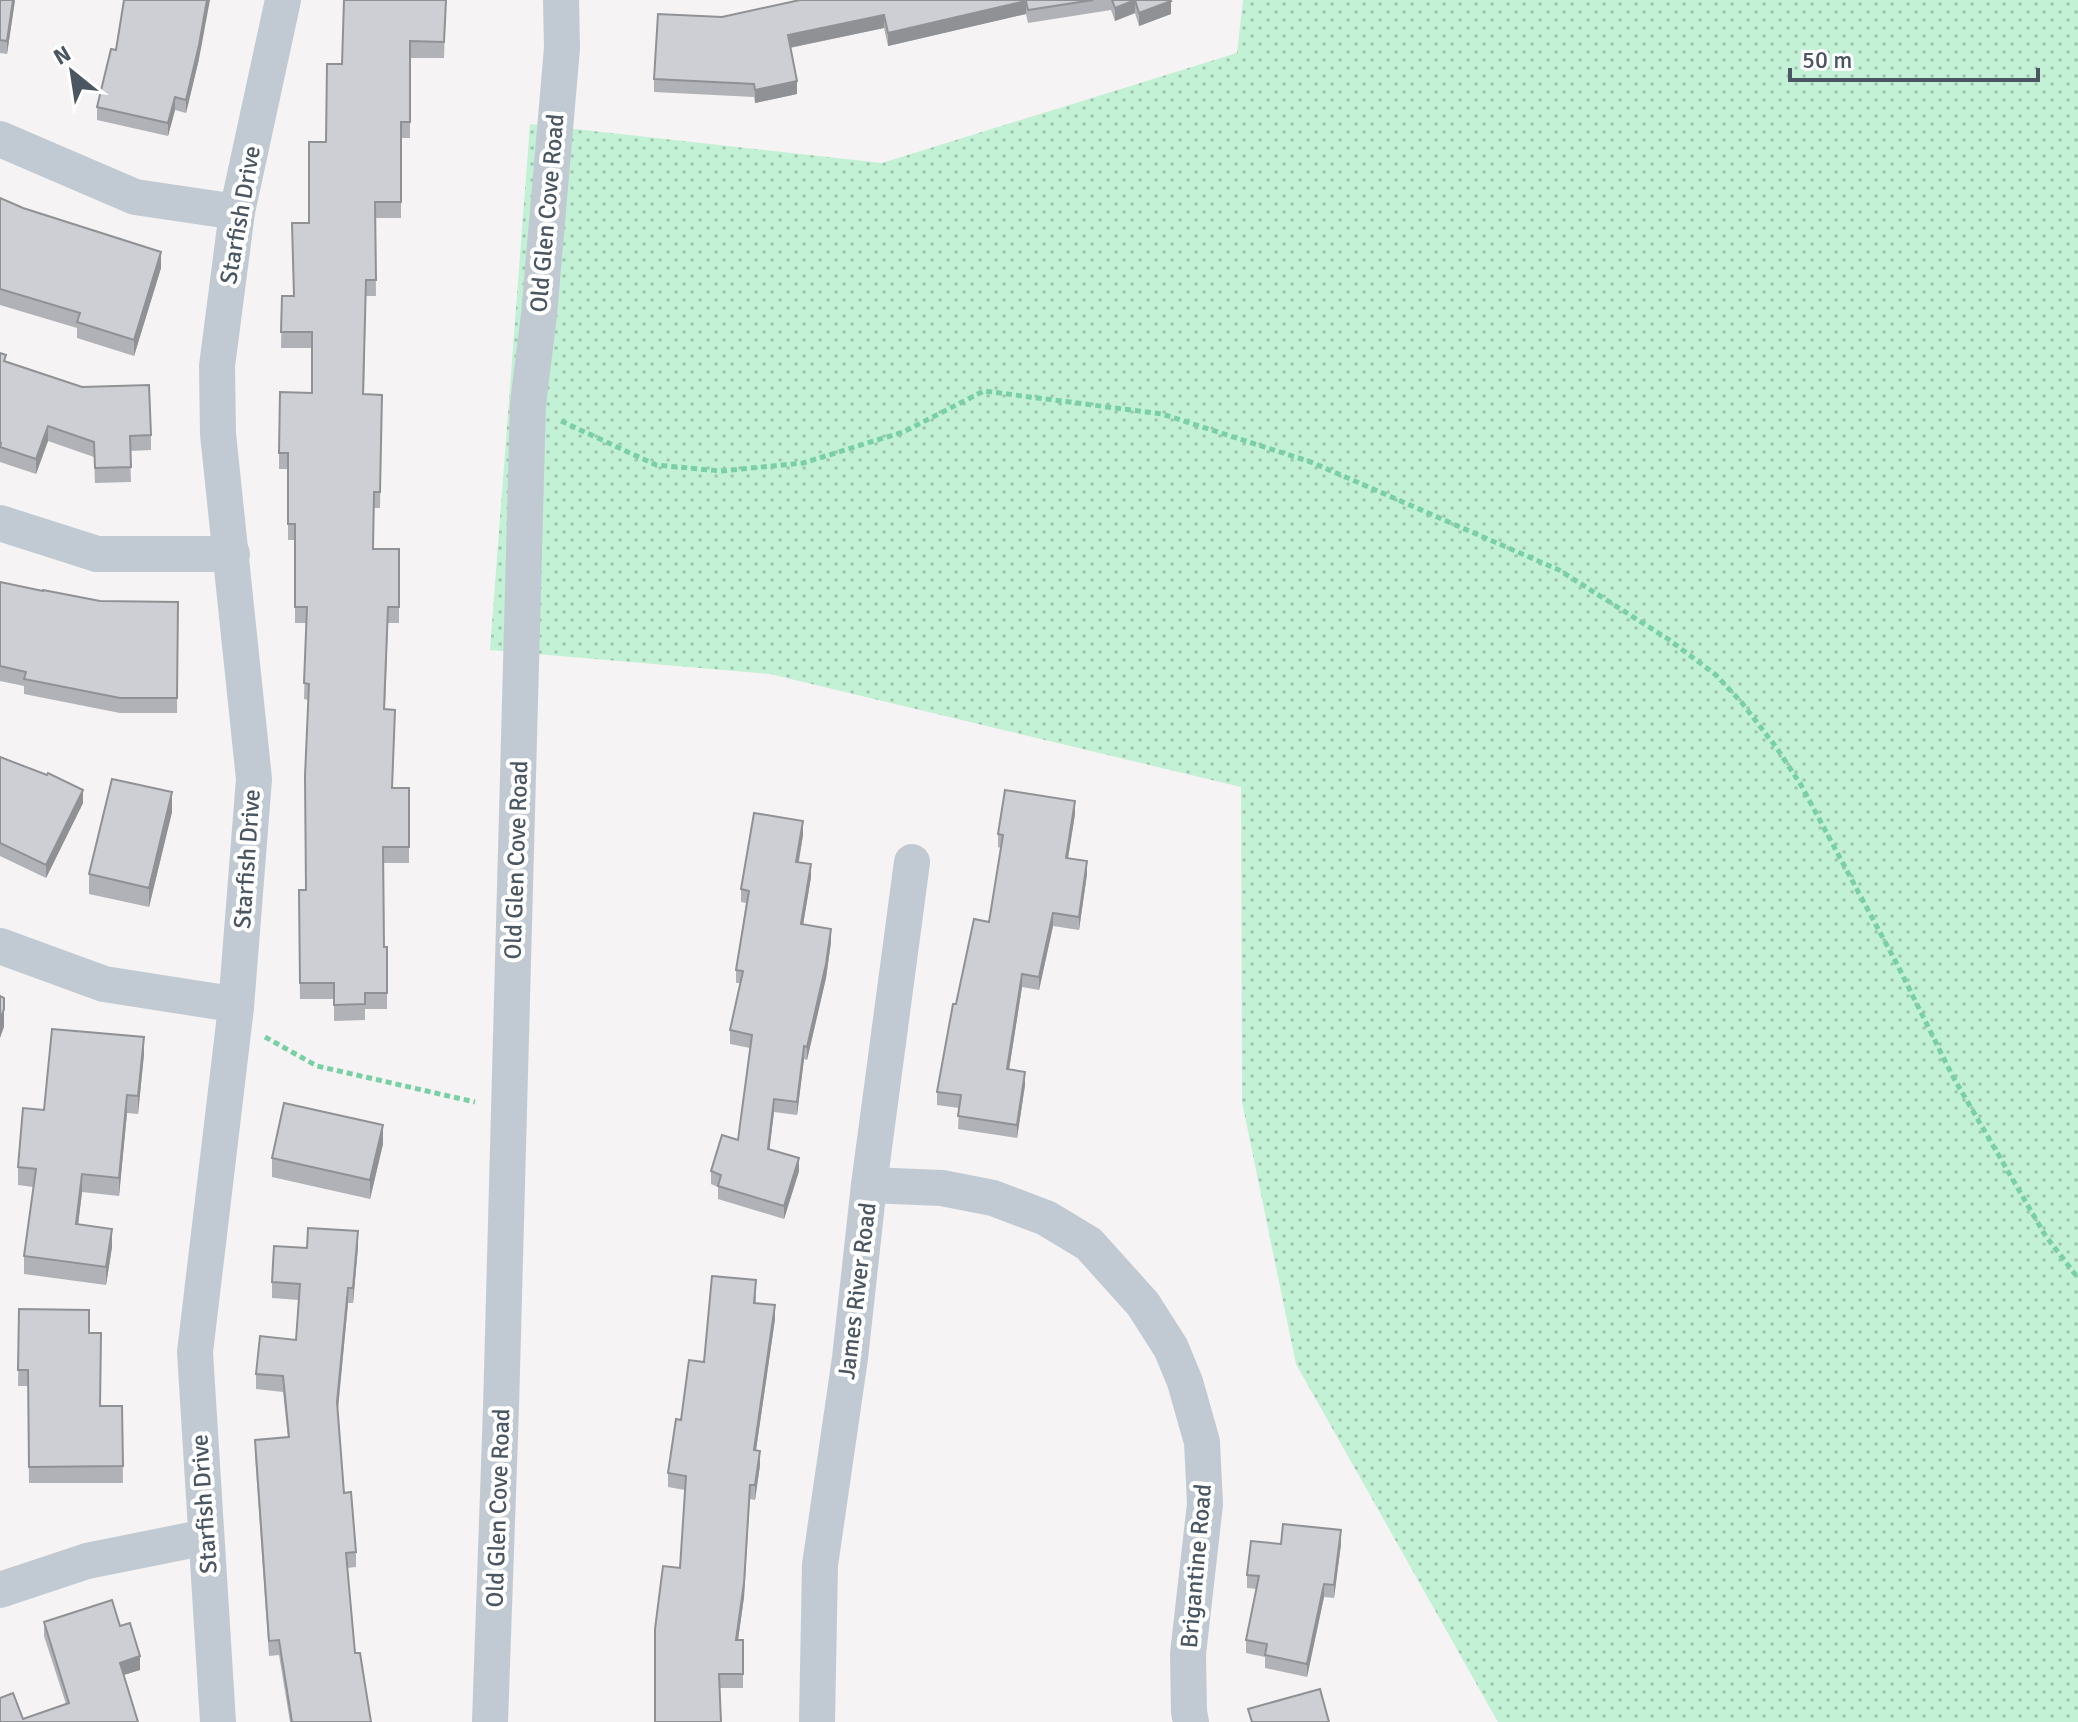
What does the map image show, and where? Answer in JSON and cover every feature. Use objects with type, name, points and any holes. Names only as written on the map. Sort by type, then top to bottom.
[{"type":"street","name":"Starfish Drive","points":[[218,1722],[195,1352],[236,1007],[254,779],[218,434],[217,366],[237,212],[283,0]]},
{"type":"street","name":"Old Glen Cove Road","points":[[490,1722],[501,1424],[528,404],[539,315],[562,48],[561,0]]},
{"type":"street","points":[[0,139],[135,197],[237,212]]},
{"type":"street","points":[[0,523],[97,554],[232,554]]},
{"type":"street","name":"James River Road","points":[[817,1722],[820,1565],[850,1358],[869,1185],[912,862]]},
{"type":"street","points":[[0,946],[104,984],[236,1007]]},
{"type":"street","name":"Brigantine Road","points":[[869,1185],[942,1188],[993,1198],[1046,1218],[1089,1244],[1143,1304],[1171,1348],[1185,1382],[1202,1442],[1205,1504],[1188,1654],[1191,1722]]},
{"type":"street","points":[[0,1590],[87,1561],[206,1537]]},
{"type":"path","points":[[528,404],[656,465],[721,471],[803,463],[903,432],[984,391],[1162,414],[1311,462],[1559,570],[1668,639],[1716,675],[1776,747],[1801,785],[1898,966],[1952,1075],[2045,1235],[2078,1278]]},
{"type":"path","points":[[236,1007],[264,1037],[317,1066],[508,1109]]},
{"type":"green space","points":[[1243,0],[2078,0],[2078,1722],[1498,1722],[1296,1364],[1242,1102],[1241,787],[770,674],[490,650],[530,124],[882,163],[1237,53]]},
{"type":"building","points":[[0,0],[13,0],[7,41],[0,40]]},
{"type":"building","points":[[124,0],[207,0],[186,100],[175,97],[168,123],[97,107],[111,49],[116,50]]},
{"type":"building","points":[[344,0],[446,0],[444,42],[410,41],[410,122],[401,122],[401,202],[375,202],[376,280],[366,280],[363,394],[382,395],[380,492],[374,492],[373,549],[399,549],[399,607],[388,607],[384,709],[395,710],[392,788],[409,788],[409,847],[383,847],[387,993],[365,993],[365,1004],[334,1005],[334,983],[300,983],[299,890],[306,890],[305,776],[309,684],[304,683],[307,607],[295,607],[295,524],[288,524],[288,453],[279,453],[280,392],[312,393],[312,332],[281,332],[282,296],[294,296],[292,223],[309,223],[309,142],[326,142],[327,64],[342,64]]},
{"type":"building","points":[[800,0],[1093,0],[1028,10],[1026,1],[888,33],[884,15],[788,35],[797,81],[755,90],[754,84],[654,79],[658,14],[722,17]]},
{"type":"building","points":[[1112,0],[1135,0],[1115,8]]},
{"type":"building","points":[[1135,0],[1170,0],[1171,1],[1139,13]]},
{"type":"building","points":[[0,198],[161,252],[134,340],[77,322],[80,313],[0,289]]},
{"type":"building","points":[[0,353],[6,355],[4,361],[82,387],[149,385],[151,435],[130,436],[131,467],[95,468],[94,442],[48,426],[36,459],[0,447]]},
{"type":"building","points":[[0,582],[100,601],[178,602],[177,698],[120,698],[24,679],[26,672],[0,666]]},
{"type":"building","points":[[0,757],[48,773],[83,790],[46,865],[0,843]]},
{"type":"building","points":[[112,779],[172,792],[149,888],[89,874]]},
{"type":"building","points":[[1005,790],[1075,801],[1066,858],[1087,861],[1079,917],[1053,913],[1039,977],[1022,974],[1007,1069],[1025,1072],[1017,1125],[958,1116],[961,1095],[937,1092],[953,1004],[956,1004],[974,919],[989,922],[1003,835],[998,834]]},
{"type":"building","points":[[754,813],[803,821],[796,862],[811,864],[801,924],[831,929],[807,1047],[804,1046],[797,1102],[774,1099],[768,1149],[799,1158],[784,1206],[718,1186],[721,1175],[711,1171],[722,1135],[738,1140],[752,1035],[730,1030],[743,971],[736,970],[749,891],[741,889]]},
{"type":"building","points":[[0,996],[4,998],[4,1009],[0,1020]]},
{"type":"building","points":[[52,1029],[144,1037],[138,1096],[127,1095],[119,1178],[82,1174],[76,1224],[112,1229],[106,1267],[24,1256],[36,1169],[18,1167],[23,1108],[44,1110]]},
{"type":"building","points":[[284,1103],[383,1125],[370,1180],[272,1158]]},
{"type":"building","points":[[308,1228],[358,1231],[353,1288],[348,1288],[337,1402],[344,1493],[351,1492],[356,1552],[346,1553],[355,1653],[360,1653],[371,1722],[292,1722],[279,1640],[269,1641],[255,1440],[289,1437],[283,1376],[256,1374],[260,1336],[296,1340],[300,1284],[272,1282],[274,1246],[307,1248]]},
{"type":"building","points":[[712,1276],[756,1280],[754,1303],[775,1305],[754,1450],[760,1451],[755,1485],[750,1485],[744,1583],[736,1640],[743,1640],[743,1674],[719,1674],[721,1722],[655,1722],[655,1629],[663,1566],[680,1568],[686,1476],[668,1473],[676,1419],[681,1420],[689,1360],[704,1362]]},
{"type":"building","points":[[19,1309],[89,1310],[89,1333],[101,1333],[100,1406],[122,1406],[123,1466],[29,1467],[28,1370],[18,1370]]},
{"type":"building","points":[[1283,1524],[1341,1530],[1334,1585],[1324,1584],[1307,1664],[1265,1655],[1267,1644],[1246,1640],[1259,1576],[1247,1575],[1251,1541],[1281,1544]]},
{"type":"building","points":[[112,1600],[120,1626],[130,1623],[140,1656],[120,1663],[138,1722],[0,1722],[0,1698],[13,1693],[23,1719],[69,1703],[44,1622]]},
{"type":"building","points":[[1320,1689],[1329,1722],[1252,1722],[1248,1709]]}]
